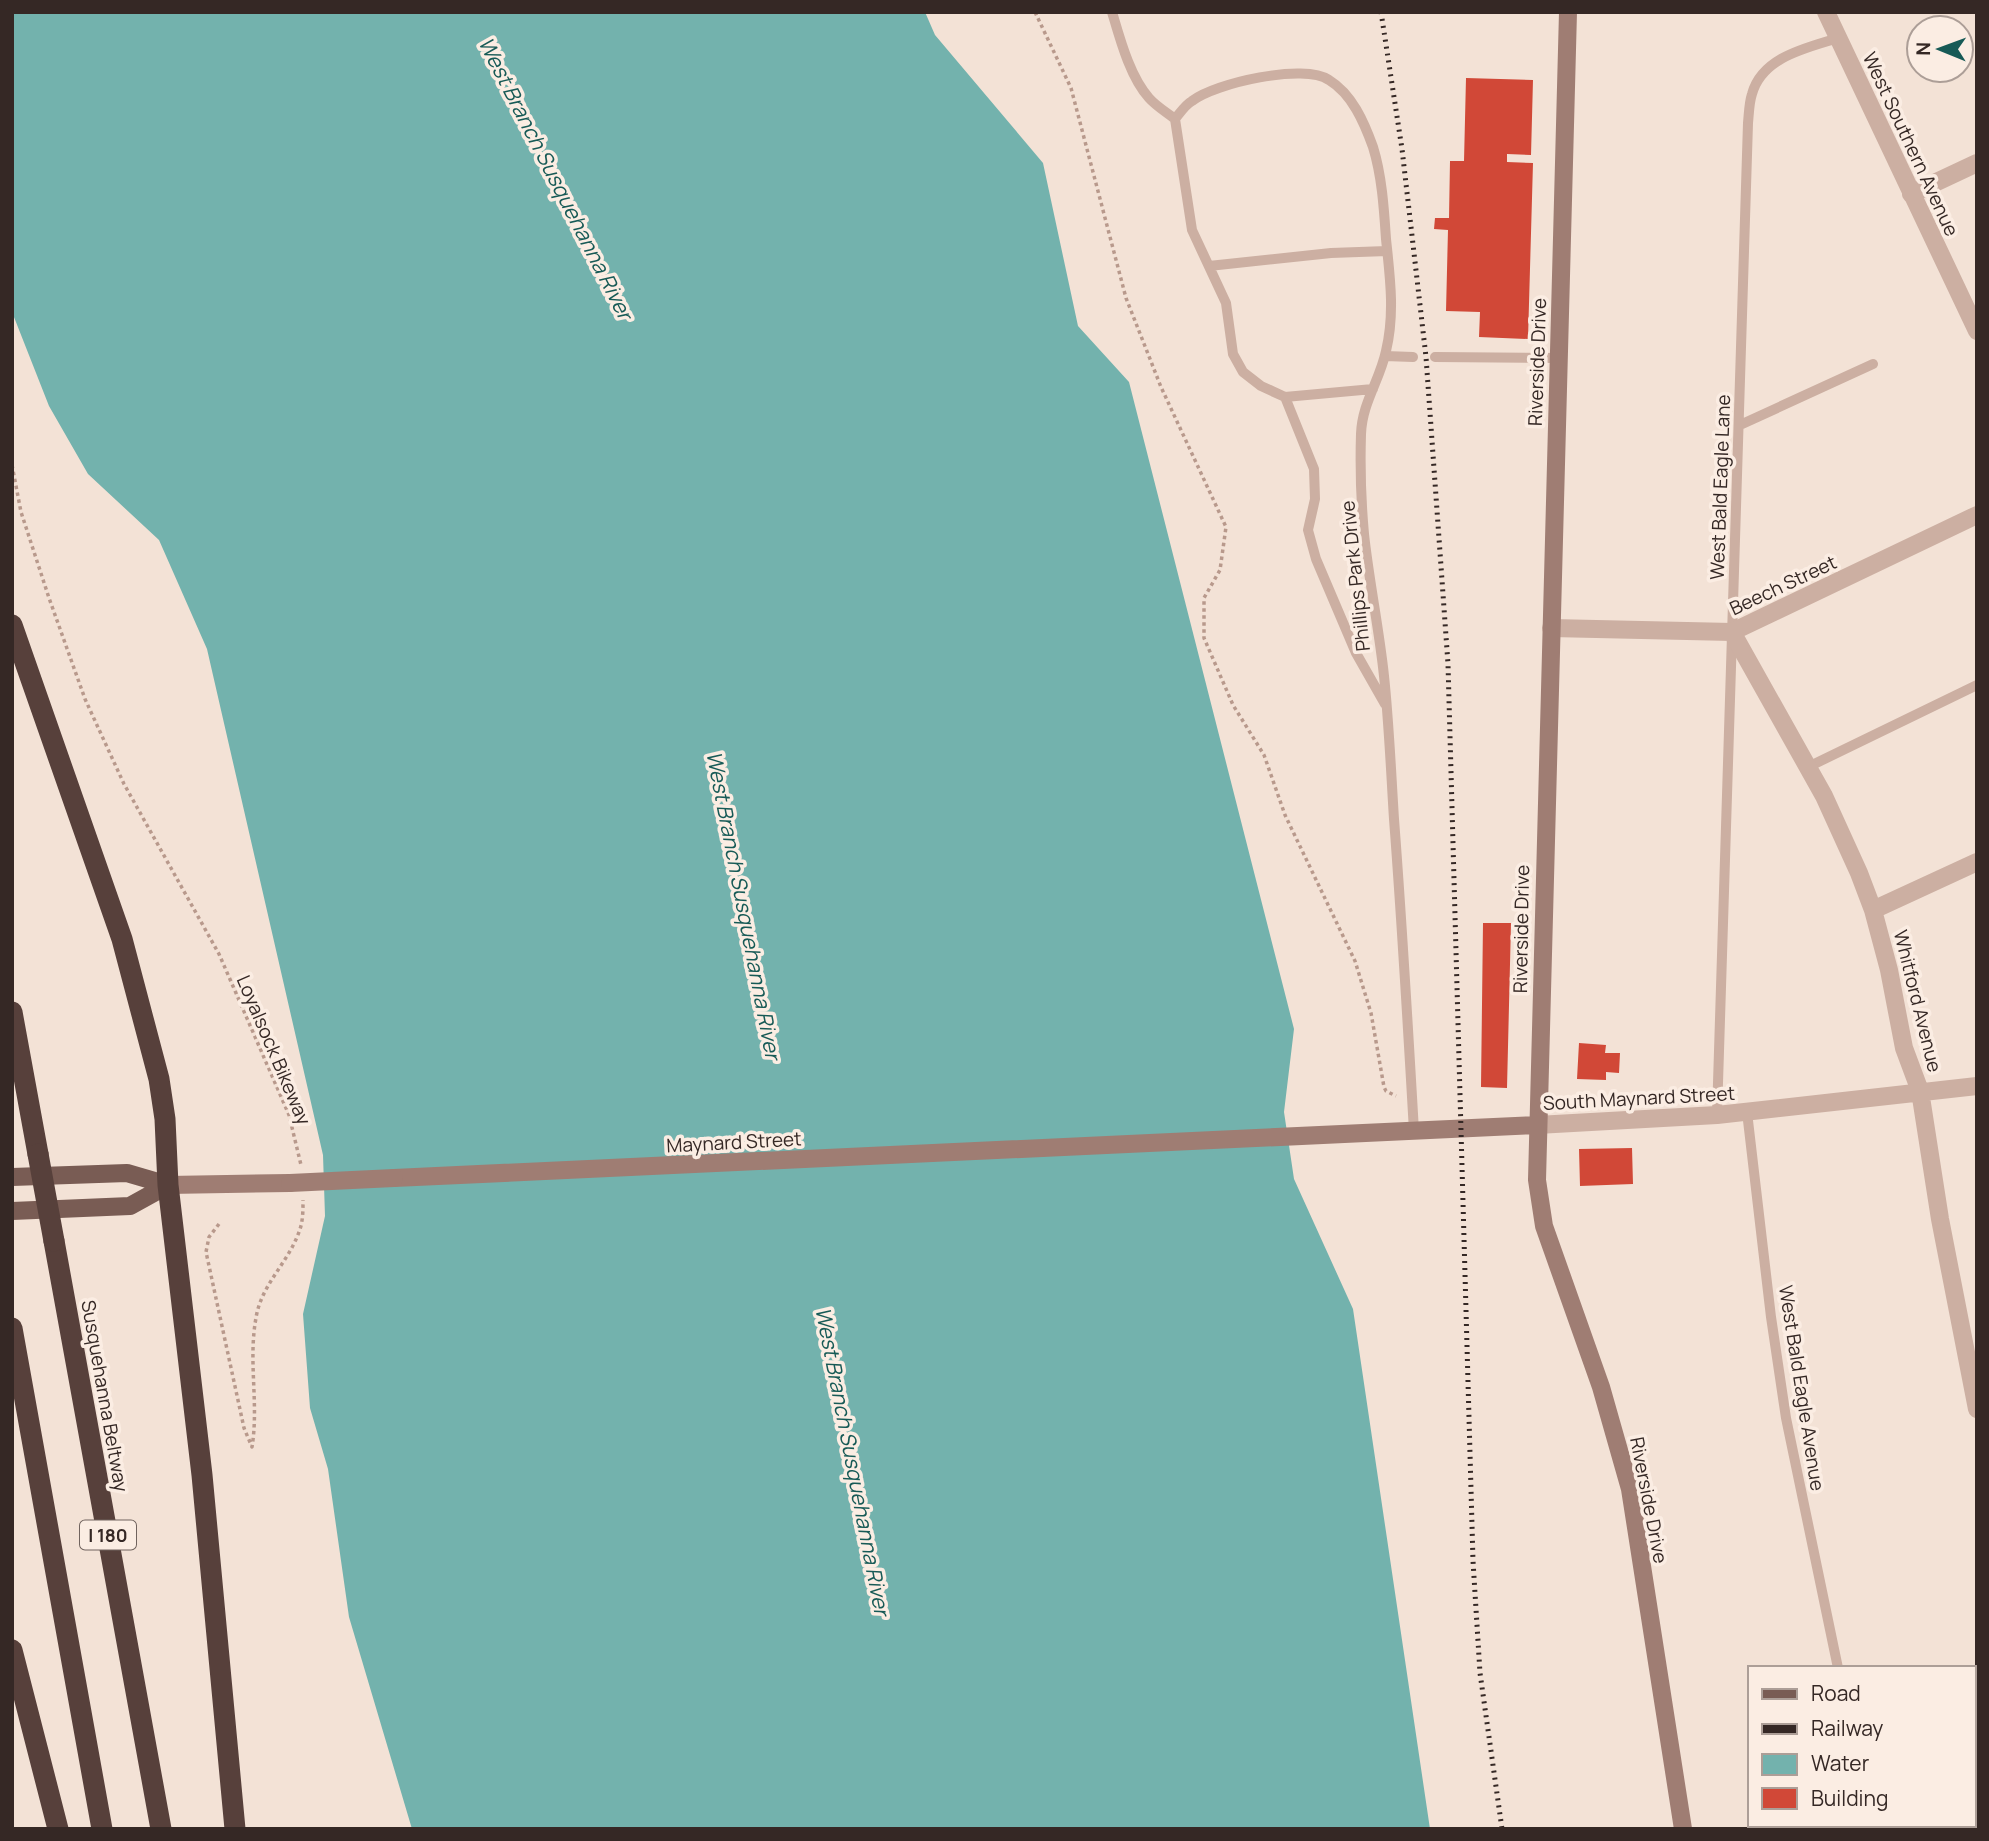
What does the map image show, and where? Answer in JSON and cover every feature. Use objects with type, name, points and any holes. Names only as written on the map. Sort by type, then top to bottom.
[{"type":"highway","points":[[12,625],[101,875],[139,1000],[162,1100],[168,1185],[202,1475],[235,1829]]},
{"type":"highway","name":"Susquehanna Beltway","points":[[12,1012],[161,1829]]},
{"type":"highway","name":"I 180","points":[[12,1328],[103,1829]]},
{"type":"highway","points":[[12,1650],[58,1829]]},
{"type":"main road","name":"Riverside Drive","points":[[1568,12],[1537,1180],[1544,1226],[1601,1387],[1630,1489],[1683,1829]]},
{"type":"main road","name":"South Maynard Street","points":[[1302,1136],[1537,1125]]},
{"type":"main road","name":"Maynard Street","points":[[12,1177],[128,1173],[168,1185],[298,1183],[1302,1136]]},
{"type":"main road","name":"Maynard Street","points":[[12,1211],[130,1206],[168,1185]]},
{"type":"street","name":"West Southern Avenue","points":[[1826,12],[1977,331]]},
{"type":"street","points":[[1910,194],[1977,163]]},
{"type":"street","name":"Beech Street","points":[[1551,628],[1732,632],[1977,515]]},
{"type":"street","name":"Whitford Avenue","points":[[1732,632],[1808,767],[1859,873],[1873,910],[1889,970],[1904,1048],[1920,1091],[1940,1219],[1977,1409]]},
{"type":"street","points":[[1873,910],[1977,862]]},
{"type":"street","name":"South Maynard Street","points":[[1537,1125],[1717,1115],[1977,1086]]},
{"type":"lane","points":[[1112,12],[1123,49],[1144,90],[1150,99],[1175,119],[1192,230],[1226,303],[1233,354],[1243,372],[1261,386],[1285,397],[1373,389]]},
{"type":"lane","name":"West Bald Eagle Lane","points":[[1717,1115],[1748,123],[1752,95],[1758,79],[1771,66],[1793,53],[1838,38]]},
{"type":"lane","name":"Phillips Park Drive","points":[[1175,119],[1194,99],[1261,77],[1315,73],[1329,79],[1344,92],[1357,110],[1372,146],[1382,201],[1391,330],[1385,356],[1364,410],[1361,432],[1364,532],[1386,706],[1408,1007],[1413,1131]]},
{"type":"lane","points":[[1209,266],[1331,253],[1387,251]]},
{"type":"lane","points":[[1385,356],[1413,357]]},
{"type":"lane","points":[[1435,357],[1558,359]]},
{"type":"lane","points":[[1740,425],[1873,364]]},
{"type":"lane","points":[[1285,397],[1314,469],[1315,499],[1308,530],[1316,559],[1356,653],[1386,706]]},
{"type":"lane","points":[[1808,767],[1977,685]]},
{"type":"lane","name":"West Bald Eagle Avenue","points":[[1747,1112],[1771,1317],[1786,1418],[1838,1666]]},
{"type":"path","points":[[1035,12],[1071,88],[1126,298],[1161,387],[1226,527],[1220,569],[1204,598],[1204,638],[1233,705],[1264,755],[1285,815],[1354,961],[1371,1013],[1384,1087],[1391,1095],[1400,1097]]},
{"type":"path","name":"Loyalsock Bikeway","points":[[12,465],[22,512],[81,689],[124,784],[219,954],[289,1115],[296,1138],[300,1229],[265,1289],[256,1316],[253,1353],[256,1413],[252,1447],[244,1428],[206,1252],[209,1237],[219,1224]]},
{"type":"water","name":"West Branch Susquehanna River","points":[[12,12],[925,12],[935,35],[1043,163],[1078,326],[1129,382],[1294,1029],[1284,1112],[1294,1179],[1353,1309],[1430,1829],[412,1829],[349,1617],[328,1469],[310,1408],[303,1314],[325,1216],[323,1155],[207,649],[159,540],[88,474],[49,406],[12,312]]},
{"type":"building","points":[[1466,78],[1533,80],[1531,155],[1507,154],[1507,162],[1533,163],[1528,339],[1479,337],[1480,312],[1446,311],[1448,230],[1434,229],[1435,218],[1449,218],[1450,161],[1464,161]]},
{"type":"building","points":[[1483,923],[1511,923],[1507,1088],[1481,1087]]},
{"type":"building","points":[[1579,1043],[1606,1045],[1605,1053],[1620,1053],[1619,1073],[1606,1072],[1606,1080],[1577,1079]]},
{"type":"building","points":[[1632,1148],[1633,1184],[1580,1186],[1579,1149]]},
{"type":"railway","points":[[1381,12],[1402,149],[1426,357],[1448,664],[1473,1561],[1480,1673],[1502,1829]]}]
